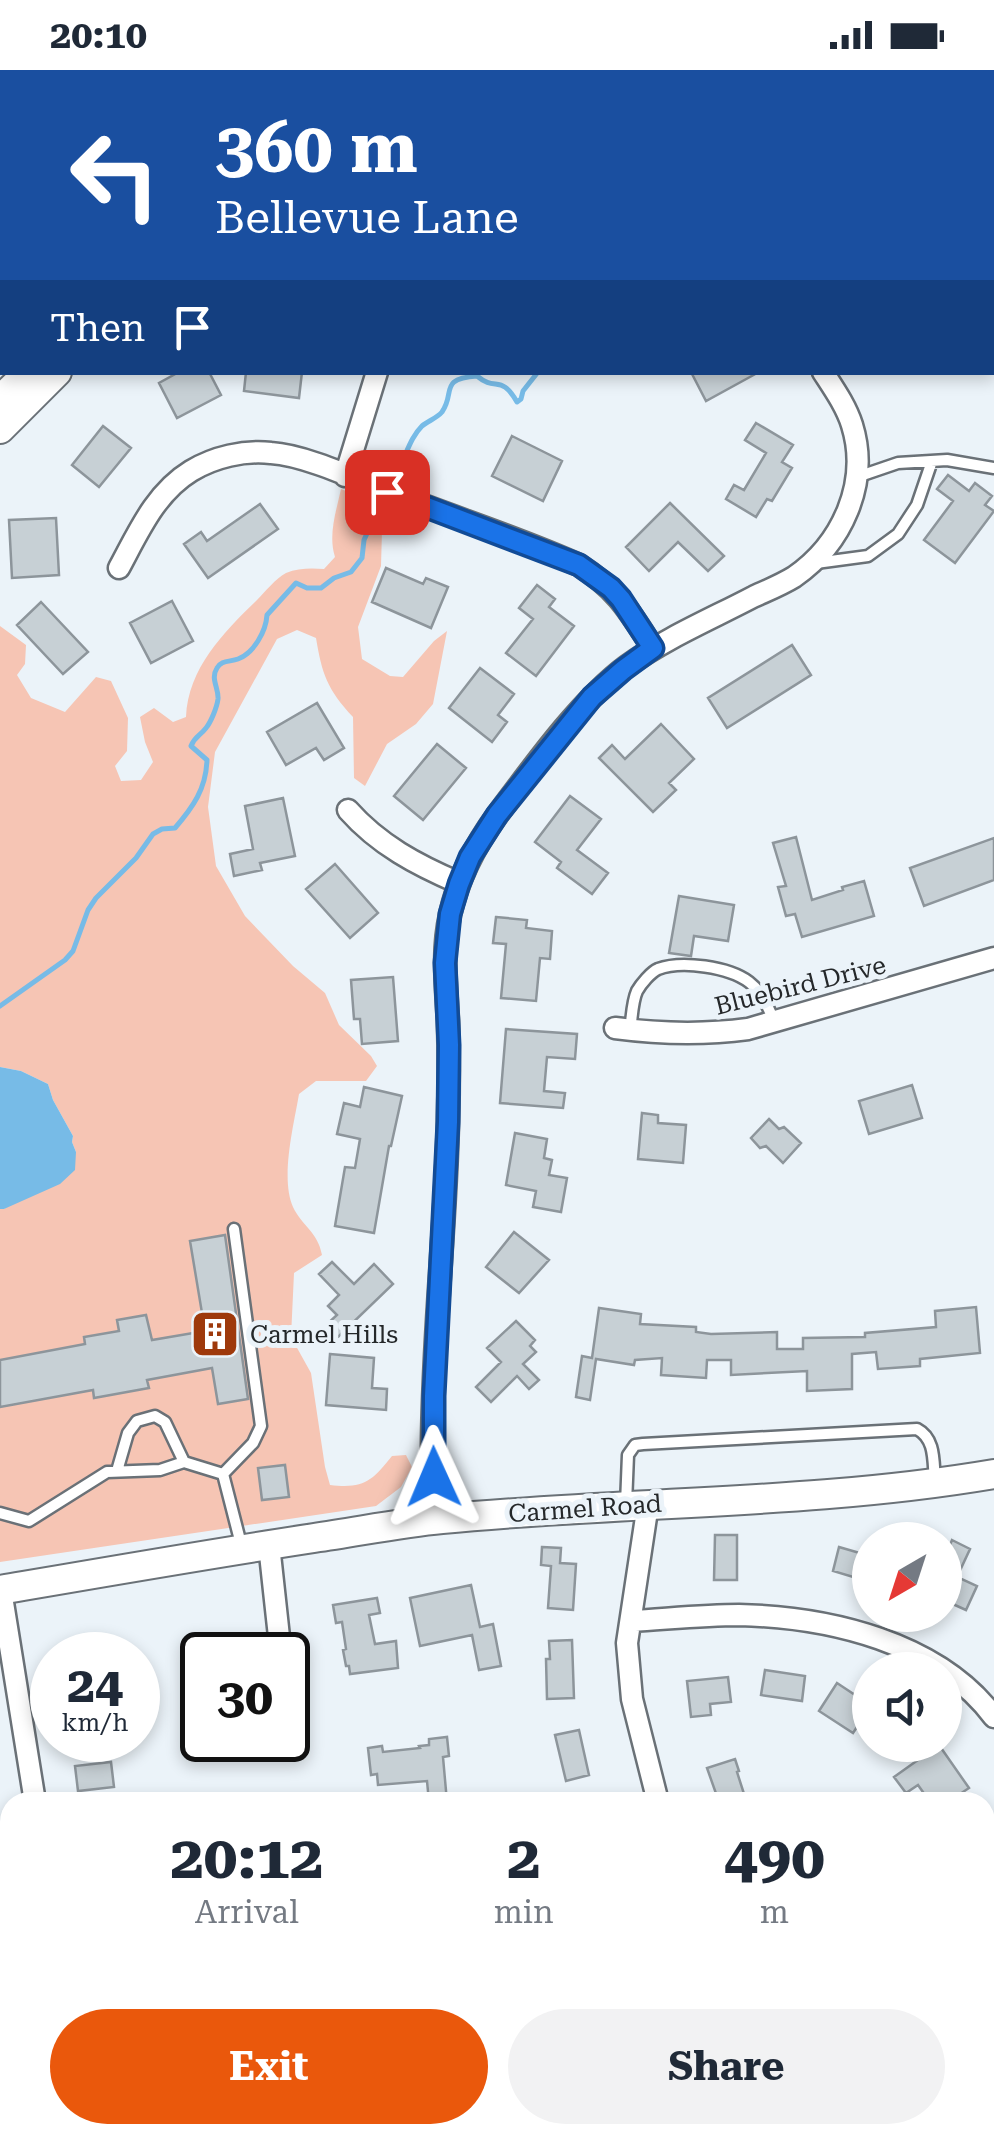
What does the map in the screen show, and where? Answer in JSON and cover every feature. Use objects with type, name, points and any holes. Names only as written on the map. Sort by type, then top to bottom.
[{"type":"main road","points":[[0,400],[25,375]]},
{"type":"main road","points":[[0,429],[54,375]]},
{"type":"main road","name":"Carmel Road","points":[[0,1590],[436,1520],[637,1504],[812,1496],[994,1474]]},
{"type":"street","points":[[345,476],[376,375]]},
{"type":"street","points":[[436,1520],[433,1434],[448,1122],[445,963],[450,914],[459,884],[497,815],[602,688],[653,648],[792,578],[837,534],[848,511],[858,464],[851,423],[825,375]]},
{"type":"street","points":[[119,568],[159,499],[184,476],[234,455],[272,452],[293,456],[579,565],[621,599],[653,648]]},
{"type":"street","points":[[348,810],[404,857],[459,884]]},
{"type":"street","name":"Bluebird Drive","points":[[623,1029],[708,1034],[748,1029],[994,958]]},
{"type":"street","points":[[637,1504],[628,1674],[655,1792]]},
{"type":"street","points":[[255,1547],[276,1632]]},
{"type":"street","points":[[0,1590],[33,1792]]},
{"type":"street","points":[[632,1621],[739,1615],[788,1618],[852,1631],[930,1659],[958,1678],[994,1717]]},
{"type":"lane","points":[[856,477],[898,463],[946,460],[994,468]]},
{"type":"lane","points":[[810,564],[868,556],[898,534],[917,504],[932,461]]},
{"type":"lane","points":[[623,1029],[637,992],[648,977],[656,969],[680,966],[716,967],[749,982],[764,999],[775,1022]]},
{"type":"lane","points":[[222,1474],[253,1443],[261,1426],[234,1228]]},
{"type":"lane","points":[[117,1471],[128,1433],[137,1421],[156,1416],[165,1422],[184,1462]]},
{"type":"lane","points":[[637,1504],[628,1455],[635,1445],[644,1444],[917,1429],[930,1440],[936,1484]]},
{"type":"lane","points":[[0,1512],[30,1521],[107,1472],[160,1470],[184,1462],[222,1474],[255,1547]]},
{"type":"shaded area","points":[[341,489],[387,507],[381,566],[358,627],[362,659],[390,676],[403,677],[447,631],[433,704],[416,724],[387,744],[365,786],[354,778],[353,717],[327,680],[316,638],[297,630],[277,639],[215,752],[208,807],[216,866],[245,916],[325,993],[339,1025],[377,1066],[366,1081],[316,1081],[299,1094],[289,1151],[289,1195],[322,1255],[294,1273],[291,1337],[311,1373],[330,1485],[351,1486],[366,1481],[392,1456],[406,1455],[412,1467],[401,1487],[376,1506],[0,1562],[0,1209],[76,1152],[73,1136],[48,1084],[21,1071],[0,1067],[0,626],[26,645],[25,664],[17,675],[31,698],[65,712],[96,677],[111,681],[128,718],[127,751],[115,766],[121,781],[141,780],[153,762],[140,717],[154,708],[173,722],[186,717],[188,699],[201,667],[232,625],[282,576],[300,569],[324,569],[335,557],[333,532]]},
{"type":"water","points":[[0,1067],[21,1071],[48,1084],[73,1136],[76,1152],[75,1170],[60,1184],[4,1209],[0,1209]]},
{"type":"building","points":[[174,375],[211,375],[221,395],[177,418],[159,383]]},
{"type":"building","points":[[246,375],[302,375],[299,398],[244,391]]},
{"type":"building","points":[[693,375],[754,375],[706,401]]},
{"type":"building","points":[[756,423],[793,445],[782,462],[792,468],[772,501],[767,499],[756,517],[726,499],[734,485],[744,490],[766,453],[745,440]]},
{"type":"building","points":[[103,426],[131,448],[99,487],[72,465]]},
{"type":"building","points":[[512,436],[562,461],[543,501],[492,476]]},
{"type":"building","points":[[948,475],[969,491],[975,483],[992,496],[985,505],[994,511],[955,563],[924,540],[953,501],[937,489]]},
{"type":"building","points":[[670,503],[724,556],[708,571],[678,542],[649,571],[626,547]]},
{"type":"building","points":[[260,504],[278,529],[208,578],[184,544],[201,532],[207,541]]},
{"type":"building","points":[[56,518],[59,575],[12,578],[9,520]]},
{"type":"building","points":[[386,568],[423,584],[426,578],[448,587],[431,628],[372,602]]},
{"type":"building","points":[[537,585],[555,599],[549,607],[574,626],[536,676],[506,653],[533,619],[519,608]]},
{"type":"building","points":[[172,601],[193,641],[151,663],[130,623]]},
{"type":"building","points":[[41,602],[88,652],[63,674],[17,625]]},
{"type":"building","points":[[792,645],[811,675],[727,728],[708,698]]},
{"type":"building","points":[[480,668],[514,694],[498,715],[507,722],[492,742],[449,708]]},
{"type":"building","points":[[317,703],[344,748],[324,760],[316,748],[286,765],[267,732]]},
{"type":"building","points":[[661,724],[694,759],[669,783],[676,790],[653,812],[599,758],[612,745],[625,759]]},
{"type":"building","points":[[437,744],[466,768],[423,820],[394,796]]},
{"type":"building","points":[[570,796],[601,819],[577,850],[608,873],[592,894],[557,868],[561,862],[535,842]]},
{"type":"building","points":[[283,798],[295,856],[260,863],[262,870],[234,876],[230,854],[253,849],[245,806]]},
{"type":"building","points":[[796,837],[812,900],[864,881],[874,916],[802,937],[795,914],[786,916],[778,887],[786,886],[773,843]]},
{"type":"building","points":[[994,838],[994,880],[924,906],[910,868]]},
{"type":"building","points":[[335,864],[378,913],[350,938],[306,889]]},
{"type":"building","points":[[679,896],[734,905],[728,941],[694,936],[691,956],[669,953]]},
{"type":"building","points":[[496,917],[527,920],[526,928],[552,931],[550,959],[540,958],[536,1001],[501,998],[506,944],[493,943]]},
{"type":"building","points":[[393,977],[398,1041],[362,1044],[360,1019],[354,1019],[351,980]]},
{"type":"building","points":[[506,1029],[577,1034],[575,1059],[547,1057],[544,1091],[565,1093],[563,1108],[500,1103]]},
{"type":"building","points":[[912,1085],[922,1118],[869,1134],[859,1101]]},
{"type":"building","points":[[364,1087],[402,1096],[374,1233],[335,1226],[345,1167],[355,1168],[360,1139],[337,1134],[344,1103],[360,1107]]},
{"type":"building","points":[[642,1113],[658,1115],[658,1123],[686,1125],[683,1163],[638,1159]]},
{"type":"building","points":[[769,1119],[801,1143],[783,1163],[751,1138]]},
{"type":"building","points":[[515,1133],[547,1139],[544,1158],[552,1160],[549,1175],[567,1178],[561,1212],[533,1207],[536,1191],[506,1185]]},
{"type":"building","points":[[514,1232],[549,1260],[519,1293],[486,1267]]},
{"type":"building","name":"Carmel Hills","points":[[225,1235],[248,1399],[218,1404],[212,1368],[147,1380],[149,1388],[94,1398],[93,1390],[0,1407],[0,1360],[85,1344],[84,1337],[119,1331],[117,1320],[146,1315],[152,1340],[205,1331],[190,1241]]},
{"type":"building","points":[[332,1262],[354,1284],[374,1264],[393,1284],[338,1337],[326,1325],[337,1315],[328,1306],[339,1295],[319,1274]]},
{"type":"building","points":[[976,1307],[980,1353],[920,1359],[920,1366],[878,1369],[876,1352],[852,1354],[852,1389],[807,1391],[807,1371],[731,1375],[731,1360],[707,1360],[706,1378],[661,1375],[662,1358],[635,1360],[634,1365],[596,1359],[590,1400],[576,1397],[582,1356],[592,1358],[599,1308],[641,1314],[640,1324],[696,1327],[696,1332],[777,1332],[777,1349],[803,1349],[803,1338],[865,1337],[865,1333],[936,1327],[935,1311]]},
{"type":"building","points":[[516,1321],[535,1340],[530,1346],[536,1352],[523,1364],[539,1380],[529,1389],[517,1376],[491,1402],[476,1387],[501,1362],[487,1348]]},
{"type":"building","points":[[330,1354],[374,1358],[372,1388],[387,1389],[386,1410],[326,1405]]},
{"type":"building","points":[[285,1465],[289,1497],[262,1500],[258,1468]]},
{"type":"building","points":[[715,1535],[737,1535],[737,1580],[714,1580]]},
{"type":"building","points":[[962,1545],[970,1549],[962,1566]]},
{"type":"building","points":[[542,1547],[561,1548],[560,1563],[576,1564],[573,1610],[548,1608],[551,1566],[541,1565]]},
{"type":"building","points":[[839,1547],[852,1551],[852,1577],[833,1571]]},
{"type":"building","points":[[962,1579],[977,1586],[966,1610],[962,1608]]},
{"type":"building","points":[[471,1585],[480,1627],[493,1624],[501,1666],[479,1670],[472,1635],[420,1646],[410,1598]]},
{"type":"building","points":[[377,1598],[380,1613],[369,1615],[375,1644],[396,1641],[398,1668],[350,1674],[343,1650],[346,1649],[342,1622],[336,1623],[333,1605]]},
{"type":"building","points":[[572,1640],[574,1698],[547,1699],[549,1641]]},
{"type":"building","points":[[765,1670],[805,1676],[802,1701],[761,1695]]},
{"type":"building","points":[[728,1677],[731,1702],[710,1704],[711,1715],[691,1717],[687,1681]]},
{"type":"building","points":[[837,1683],[852,1693],[852,1732],[819,1711]]},
{"type":"building","points":[[579,1730],[589,1775],[566,1781],[555,1735]]},
{"type":"building","points":[[447,1737],[449,1756],[443,1757],[446,1792],[428,1792],[427,1781],[378,1785],[377,1774],[371,1775],[368,1748],[382,1746],[383,1752],[420,1748],[429,1745],[429,1739]]},
{"type":"building","points":[[735,1759],[743,1792],[715,1792],[707,1768]]},
{"type":"building","points":[[111,1762],[114,1787],[78,1791],[75,1766]]},
{"type":"building","points":[[915,1762],[951,1762],[969,1788],[963,1792],[923,1792],[918,1785],[905,1792],[894,1777]]},
{"type":"waterway","points":[[402,462],[422,426],[442,412],[452,383],[477,376],[507,388],[517,402],[536,375]]},
{"type":"waterway","points":[[0,1006],[65,960],[73,951],[96,898],[136,858],[153,834],[175,828],[193,805],[204,780],[207,760],[191,746],[215,710],[218,695],[214,676],[219,665],[238,659],[254,647],[267,615],[296,583],[321,588],[351,572],[362,558],[372,522]]},
{"type":"place","name":"Carmel Hills","points":[[215,1334]]},
{"type":"route","points":[[387,492],[579,565],[621,599],[653,648],[592,697],[497,815],[470,857],[450,914],[445,963],[448,1122],[434,1396],[434,1477]]}]
